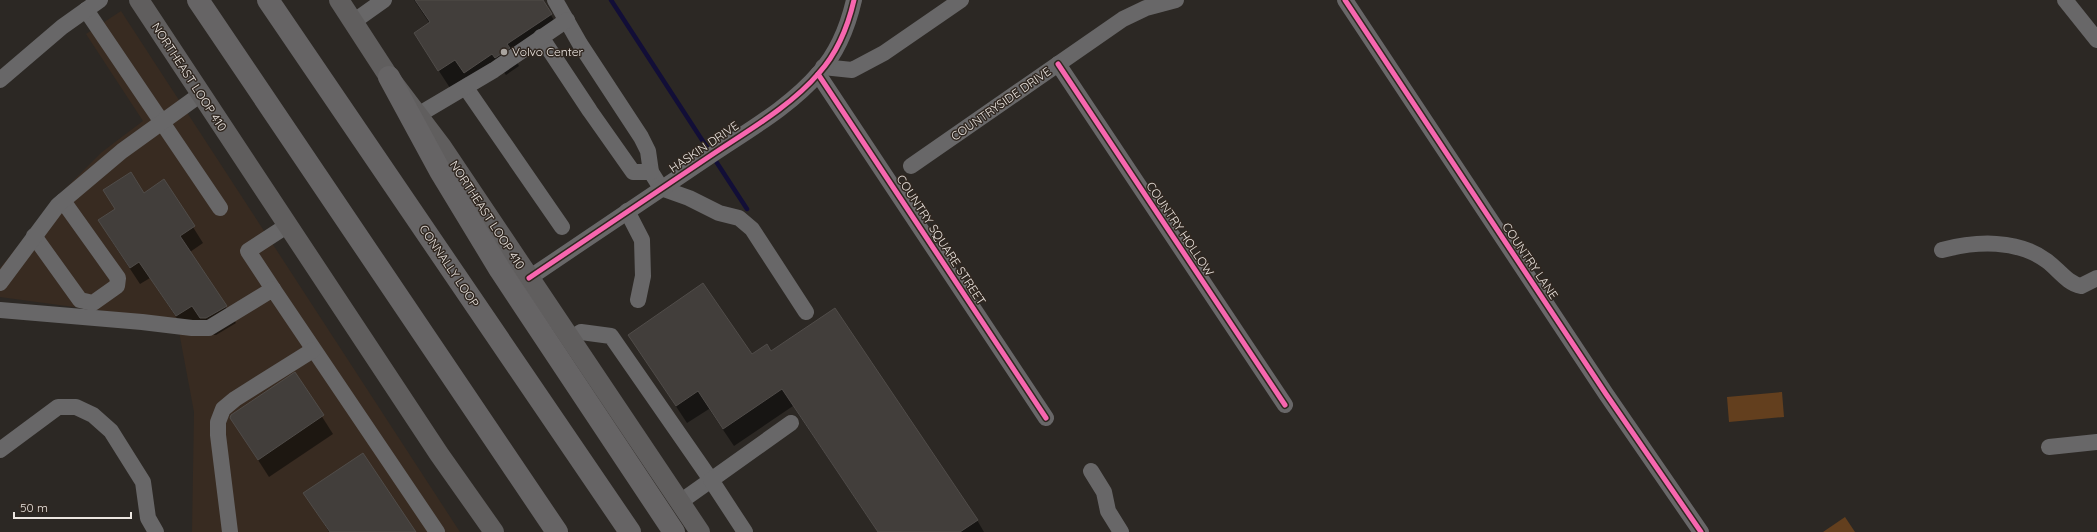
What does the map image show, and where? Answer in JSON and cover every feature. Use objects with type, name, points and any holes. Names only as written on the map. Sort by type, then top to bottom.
[{"type":"highway","points":[[198,0],[557,532]]},
{"type":"highway","name":"CONNALLY LOOP","points":[[268,0],[630,532]]},
{"type":"highway","points":[[389,77],[440,170],[500,270],[674,532]]},
{"type":"main road","name":"NORTHEAST LOOP 410","points":[[139,0],[439,454],[494,532]]},
{"type":"main road","name":"NORTHEAST LOOP 410","points":[[339,0],[389,77],[442,147],[700,532]]},
{"type":"street","points":[[0,80],[24,58],[100,0]]},
{"type":"street","points":[[353,22],[384,0]]},
{"type":"street","points":[[555,0],[566,20],[641,137],[648,151],[651,172],[661,188],[689,198],[719,213],[739,218],[752,229],[806,312]]},
{"type":"street","name":"HASKIN DRIVE","points":[[529,278],[733,141],[797,94],[821,71],[840,42],[854,0]]},
{"type":"street","points":[[821,71],[852,70],[884,53],[961,0]]},
{"type":"street","name":"COUNTRYSIDE DRIVE","points":[[911,166],[1124,19],[1146,8],[1176,0]]},
{"type":"street","name":"COUNTRY LANE","points":[[1345,0],[1606,394],[1701,532]]},
{"type":"street","points":[[2065,0],[2097,40]]},
{"type":"street","points":[[86,10],[220,208]]},
{"type":"street","points":[[418,115],[466,88],[566,20]]},
{"type":"street","points":[[541,38],[633,172],[651,172]]},
{"type":"street","name":"COUNTRY HOLLOW","points":[[1058,64],[1285,405]]},
{"type":"street","name":"COUNTRY SQUARE STREET","points":[[821,71],[1046,418]]},
{"type":"street","points":[[466,88],[562,227]]},
{"type":"street","points":[[0,283],[34,236],[63,201],[122,151],[201,94]]},
{"type":"street","points":[[34,236],[80,300],[94,303],[117,286],[118,278],[63,201]]},
{"type":"street","points":[[627,211],[642,240],[643,276],[638,300]]},
{"type":"street","points":[[288,225],[248,251],[313,350],[437,532]]},
{"type":"street","points":[[1942,250],[1963,244],[1987,243],[2025,248],[2037,253],[2073,284],[2081,286],[2097,278]]},
{"type":"street","points":[[0,310],[142,322],[192,328],[209,328],[273,289]]},
{"type":"street","points":[[570,339],[581,332],[611,336],[711,480],[745,532]]},
{"type":"street","points":[[230,532],[218,436],[218,422],[223,409],[235,399],[313,350]]},
{"type":"street","points":[[0,450],[58,407],[76,407],[92,415],[111,431],[143,482],[148,518],[156,532]]},
{"type":"street","points":[[680,502],[791,423]]},
{"type":"street","points":[[2049,447],[2097,442]]},
{"type":"street","points":[[1091,471],[1104,492],[1108,511],[1122,532]]},
{"type":"shaded area","points":[[121,11],[460,532],[192,532],[194,412],[177,321],[0,297],[0,268],[58,196],[102,152],[143,121],[86,34]]},
{"type":"shaded area","points":[[1782,392],[1784,417],[1729,422],[1727,397]]},
{"type":"shaded area","points":[[1845,517],[1855,532],[1823,532]]},
{"type":"building","points":[[415,0],[543,0],[552,14],[507,44],[510,48],[495,58],[492,54],[464,73],[455,60],[438,71],[414,33],[430,22]]},
{"type":"building","points":[[131,172],[144,193],[164,179],[195,226],[180,236],[227,306],[206,318],[200,318],[192,306],[176,316],[139,262],[130,268],[98,220],[115,209],[103,190]]},
{"type":"building","points":[[703,283],[752,354],[767,344],[771,351],[835,308],[978,520],[960,532],[878,532],[782,389],[723,429],[698,391],[676,406],[628,335]]},
{"type":"building","points":[[295,372],[324,415],[258,460],[230,418],[231,415]]},
{"type":"building","points":[[363,453],[416,532],[330,532],[303,493]]},
{"type":"waterway","points":[[611,0],[747,209]]},
{"type":"cycle path","points":[[529,278],[753,128],[795,97],[819,73],[831,57],[849,20],[854,0]]},
{"type":"cycle path","points":[[1345,0],[1606,394],[1701,532]]},
{"type":"cycle path","points":[[1058,64],[1285,405]]},
{"type":"cycle path","points":[[818,74],[1046,418]]},
{"type":"place","name":"Volvo Center","points":[[504,52]]}]
